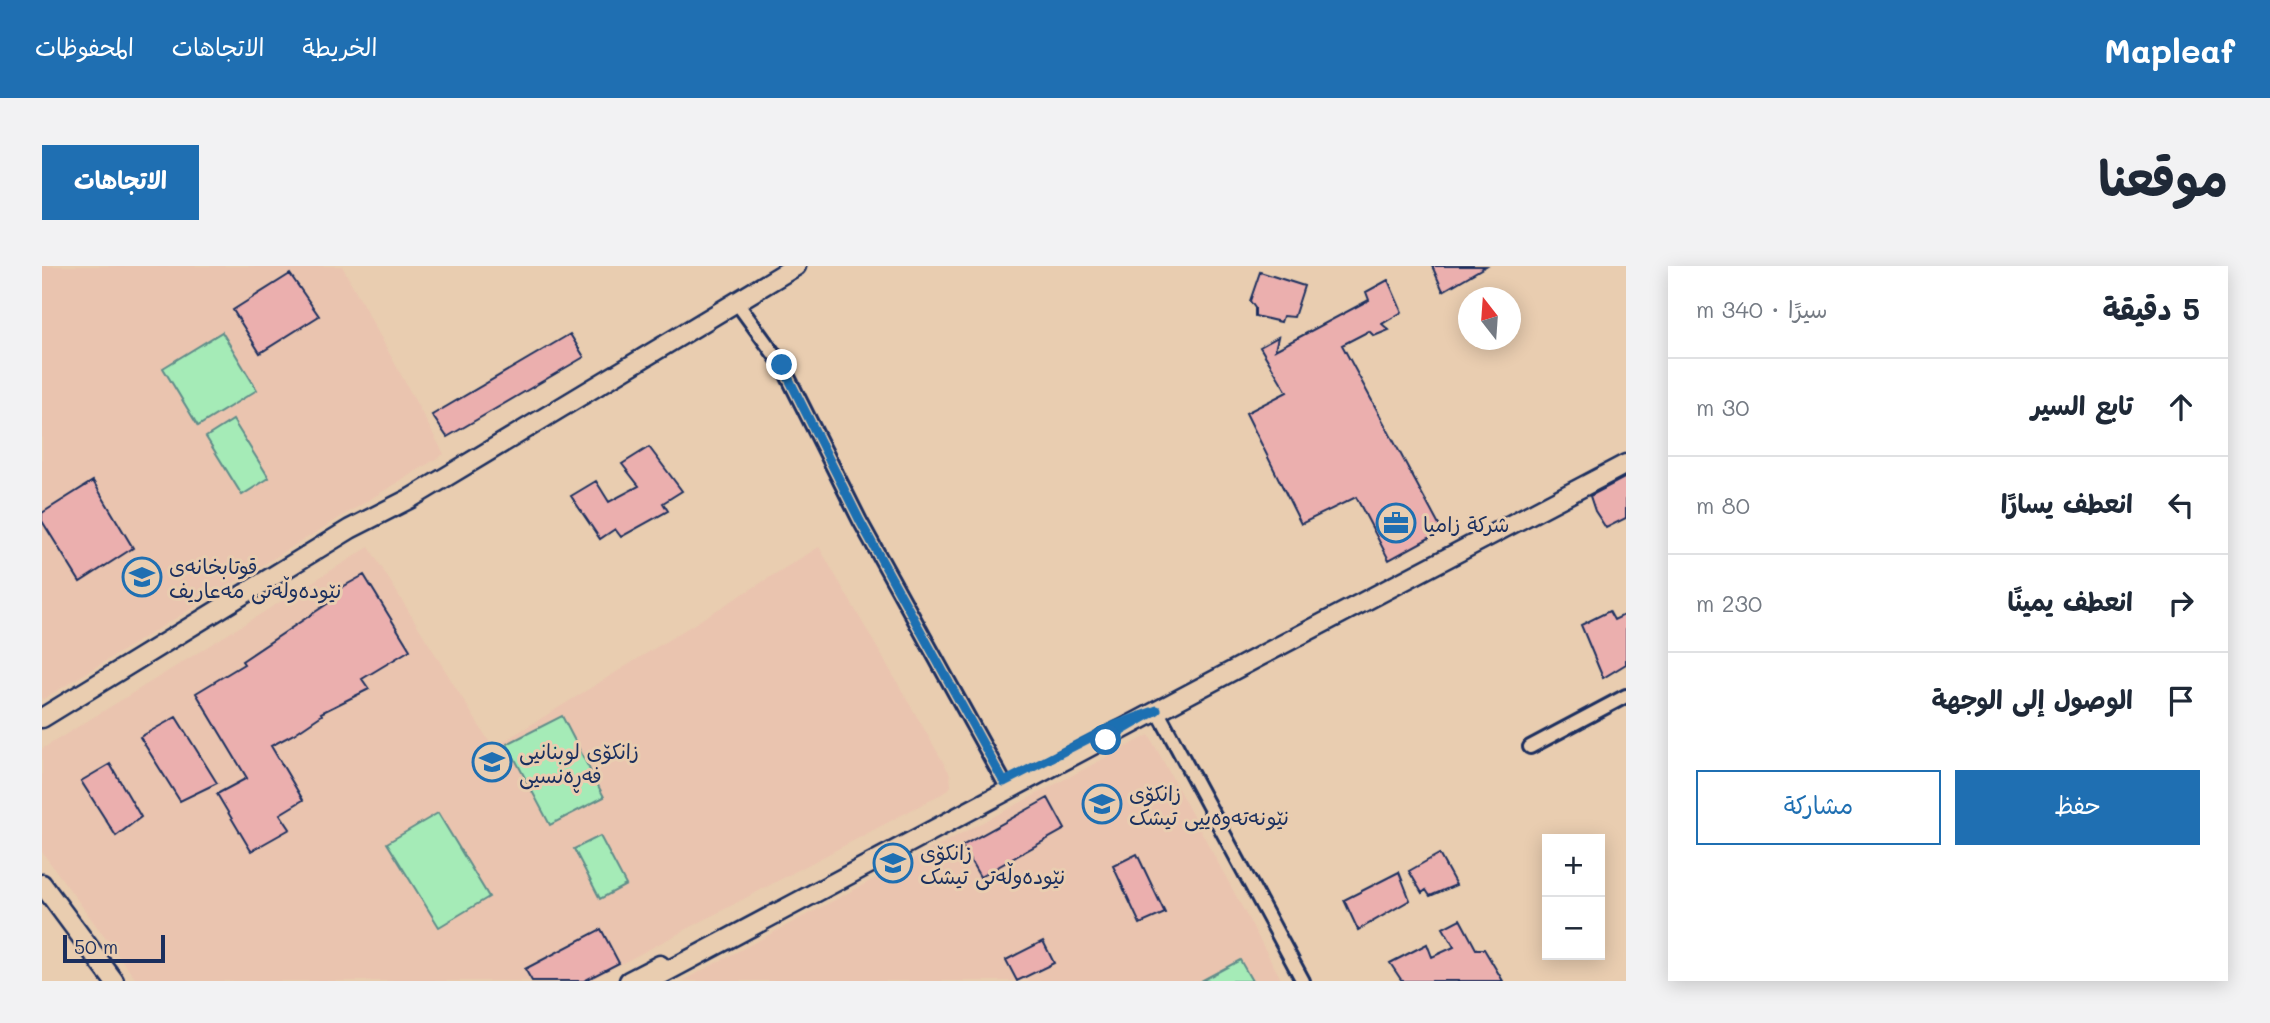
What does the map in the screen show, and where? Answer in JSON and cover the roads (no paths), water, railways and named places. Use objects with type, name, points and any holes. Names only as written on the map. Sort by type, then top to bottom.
[{"type":"street","points":[[42,718],[103,686],[356,537],[411,498],[796,266]]},
{"type":"street","points":[[737,303],[782,365],[860,521],[1004,782]]},
{"type":"street","points":[[649,981],[1626,464]]},
{"type":"street","points":[[42,729],[103,686]]},
{"type":"street","points":[[1530,747],[1626,696]]},
{"type":"street","points":[[629,981],[1115,725],[1157,710]]},
{"type":"street","points":[[1157,710],[1303,981]]},
{"type":"street","points":[[42,884],[114,981]]},
{"type":"place","name":"شركة زاميا","points":[[1396,523]]},
{"type":"place","name":"قوتابخانەی نێودەوڵەتی مەعاریف","points":[[142,577]]},
{"type":"place","name":"زانکۆی لوبنانیی فەڕەنسیی","points":[[492,762]]},
{"type":"place","name":"زانکۆی نێونەتەوەییی تیشک","points":[[1102,804]]},
{"type":"place","name":"زانکۆی نێودەوڵەتی تیشک","points":[[893,863]]}]
